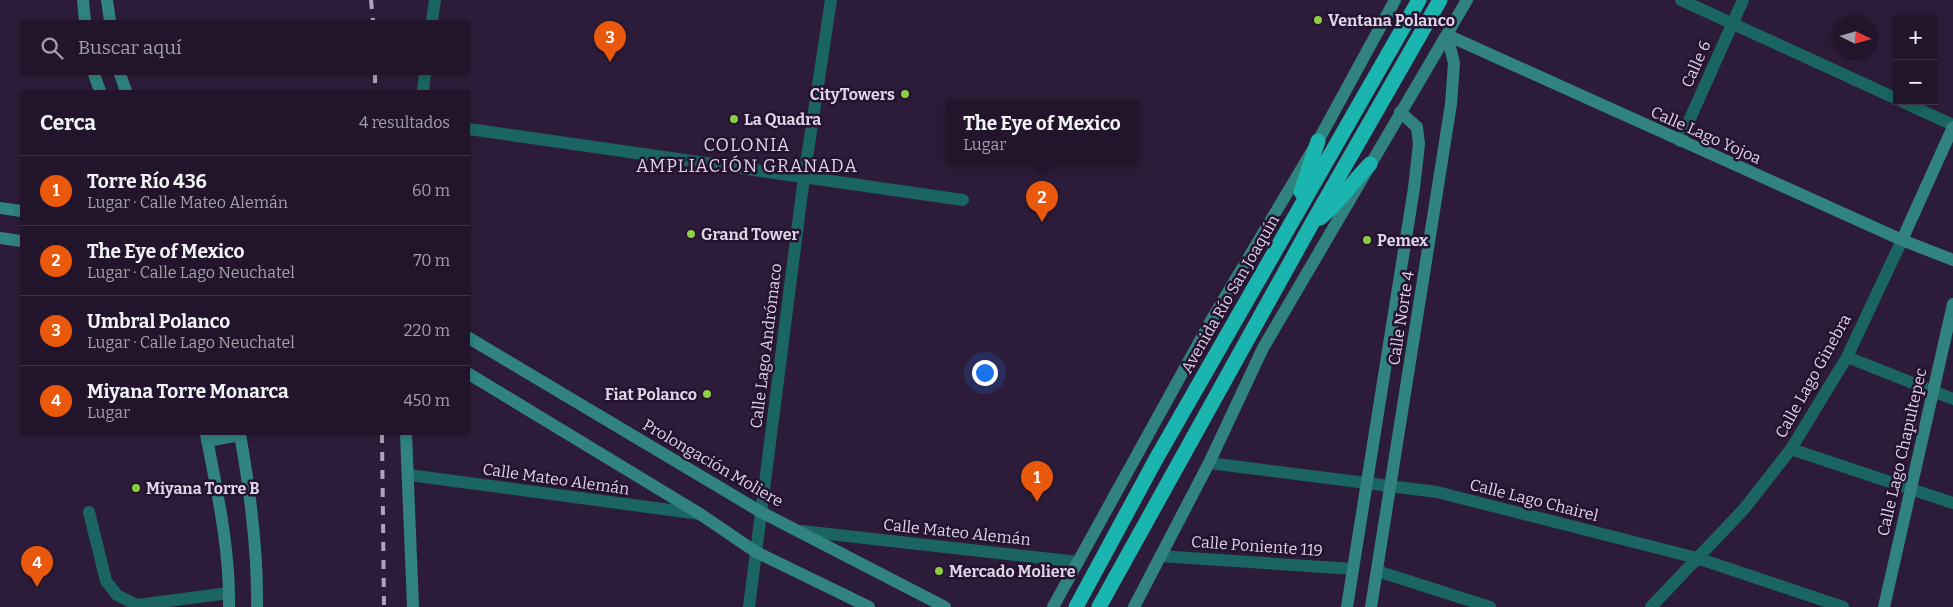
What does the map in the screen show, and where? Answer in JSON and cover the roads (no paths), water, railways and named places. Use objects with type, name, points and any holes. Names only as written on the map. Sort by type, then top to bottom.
[{"type":"highway","name":"Avenida Río San Joaquín","points":[[1076,607],[1156,459],[1419,0]]},
{"type":"highway","points":[[1099,607],[1173,470],[1440,0]]},
{"type":"highway","points":[[1295,216],[1318,141]]},
{"type":"highway","points":[[1311,225],[1331,208],[1350,184],[1370,164]]},
{"type":"street","points":[[83,0],[85,20]]},
{"type":"street","points":[[107,0],[110,20]]},
{"type":"street","points":[[432,20],[435,0]]},
{"type":"street","name":"Calle Lago Andrómaco","points":[[749,607],[804,177],[831,0]]},
{"type":"street","name":"Avenida Río San Joaquín","points":[[1054,607],[1212,319],[1318,141],[1395,0]]},
{"type":"street","points":[[1134,607],[1209,463],[1263,348],[1467,0]]},
{"type":"street","points":[[1681,0],[1893,98]]},
{"type":"street","name":"Calle 6","points":[[1680,141],[1743,0]]},
{"type":"street","name":"Calle Lago Yojoa","points":[[1447,35],[1902,240],[1953,260]]},
{"type":"street","name":"Calle Norte 4","points":[[1371,607],[1452,104],[1454,63],[1447,35]]},
{"type":"street","points":[[94,75],[100,90]]},
{"type":"street","points":[[120,75],[126,90]]},
{"type":"street","points":[[423,90],[425,75]]},
{"type":"street","points":[[1909,105],[1953,126]]},
{"type":"street","name":"Calle Norte 4","points":[[1347,607],[1365,482],[1414,188],[1418,144],[1417,127],[1400,112]]},
{"type":"street","name":"Calle Lago Ginebra","points":[[1651,607],[1744,509],[1791,449],[1847,357],[1953,126]]},
{"type":"street","points":[[470,129],[963,200]]},
{"type":"street","points":[[0,208],[20,211]]},
{"type":"street","points":[[0,238],[20,241]]},
{"type":"street","name":"Calle Lago Chapultepec","points":[[1884,607],[1953,304]]},
{"type":"street","name":"Prolongación Moliere","points":[[470,339],[761,512],[802,531],[946,607]]},
{"type":"street","points":[[1847,357],[1953,399]]},
{"type":"street","points":[[470,375],[700,514],[756,552],[869,607]]},
{"type":"street","points":[[229,607],[220,502],[206,438],[232,435]]},
{"type":"street","points":[[240,435],[250,496],[257,607]]},
{"type":"street","points":[[406,435],[413,607]]},
{"type":"street","points":[[1791,449],[1953,503]]},
{"type":"street","name":"Calle Lago Chairel","points":[[1209,463],[1390,484],[1437,492],[1697,558],[1843,607]]},
{"type":"street","name":"Calle Mateo Alemán","points":[[409,475],[700,514]]},
{"type":"street","points":[[89,512],[106,581],[117,595],[137,605],[229,593]]},
{"type":"street","name":"Calle Mateo Alemán","points":[[802,531],[1078,562]]},
{"type":"street","name":"Calle Poniente 119","points":[[1160,556],[1353,569]]},
{"type":"street","points":[[1376,571],[1490,607]]},
{"type":"railway","points":[[371,0],[373,20]]},
{"type":"railway","points":[[375,75],[375,90]]},
{"type":"railway","points":[[382,435],[384,607]]},
{"type":"place","name":"Ventana Polanco","points":[[1318,20]]},
{"type":"place","name":"Umbral Polanco","points":[[610,62]]},
{"type":"place","name":"CityTowers","points":[[905,94]]},
{"type":"place","name":"La Quadra","points":[[734,119]]},
{"type":"place","name":"The Eye of Mexico","points":[[1042,222]]},
{"type":"place","name":"Grand Tower","points":[[691,234]]},
{"type":"place","name":"Pemex","points":[[1367,240]]},
{"type":"place","name":"Fiat Polanco","points":[[707,394]]},
{"type":"place","name":"Miyana Torre B","points":[[136,488]]},
{"type":"place","name":"Torre Río 436","points":[[1037,502]]},
{"type":"place","name":"Mercado Moliere","points":[[939,571]]},
{"type":"place","name":"Miyana Torre Monarca","points":[[37,587]]},
{"type":"district","name":"COLONIA AMPLIACIÓN GRANADA","points":[[747,155]]}]
